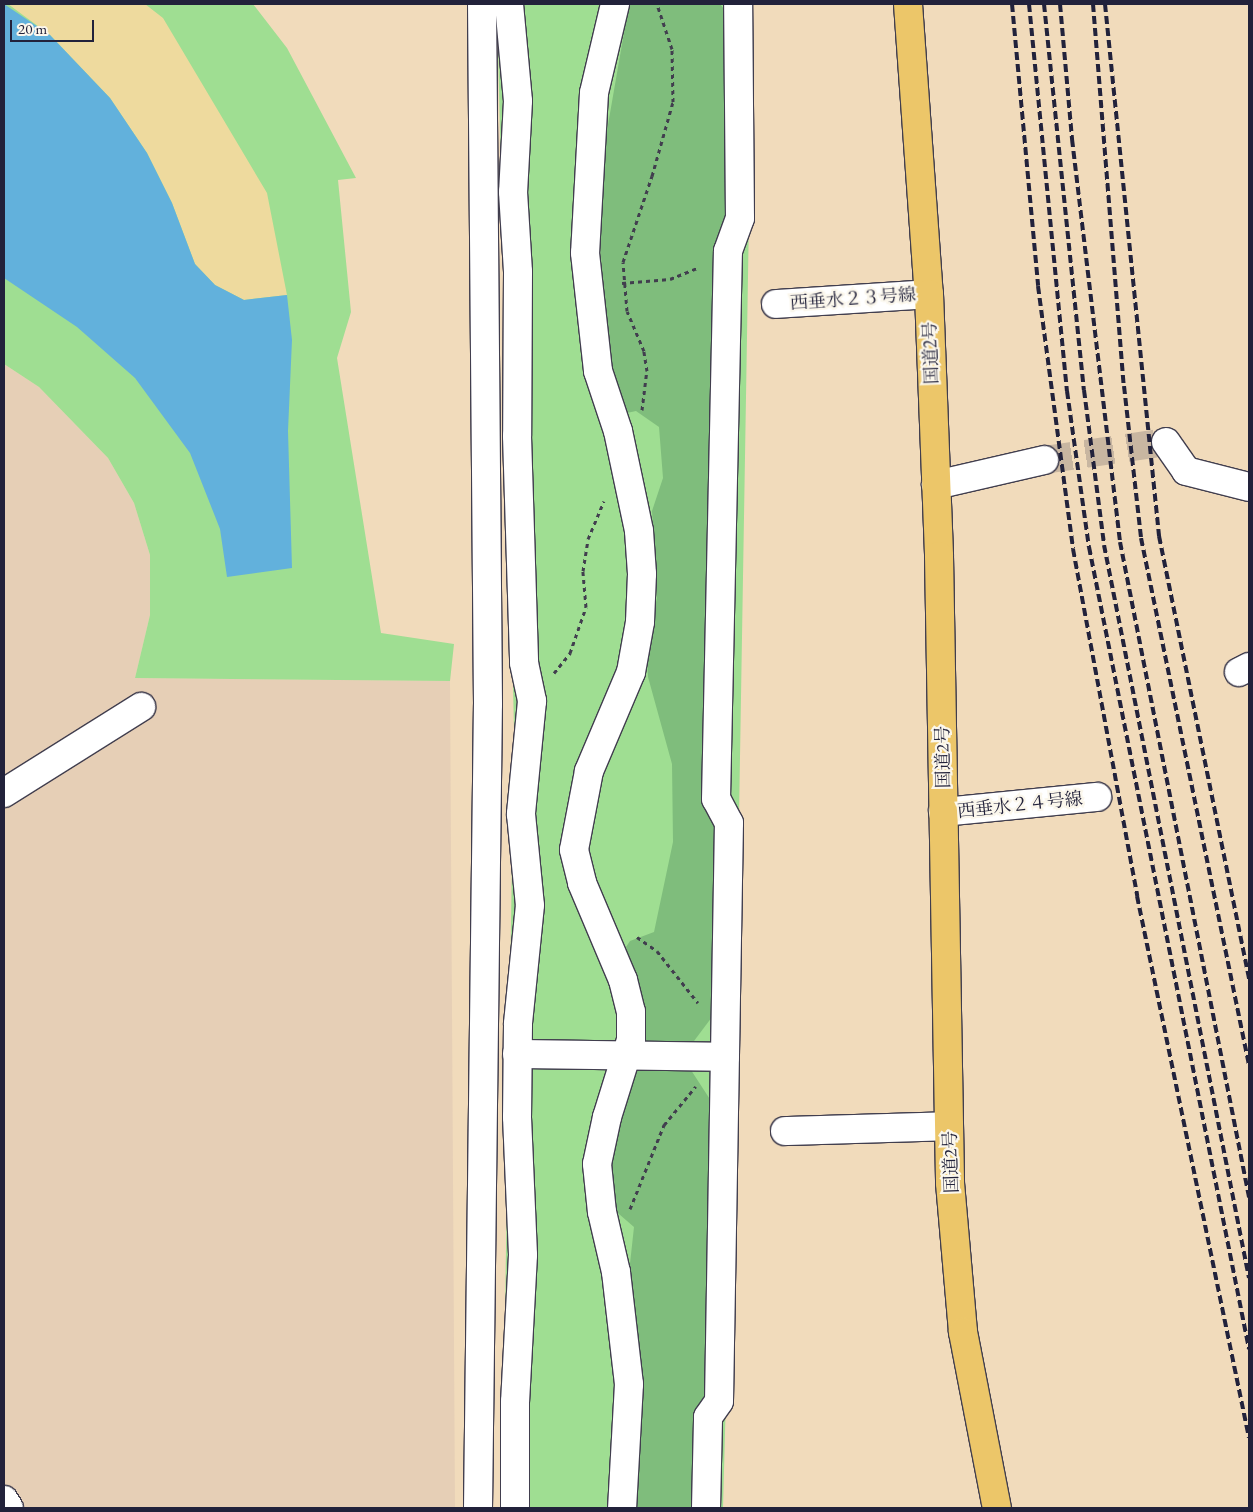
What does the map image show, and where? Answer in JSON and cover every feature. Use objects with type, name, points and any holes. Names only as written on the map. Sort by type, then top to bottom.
[{"type":"highway","name":"国道2号","points":[[908,4],[929,294],[936,485],[950,1183],[963,1332],[997,1508]]},
{"type":"street","points":[[478,1508],[488,704],[482,4]]},
{"type":"street","points":[[509,4],[518,101],[513,192],[518,272],[517,436],[524,663],[532,701],[532,729],[524,759],[521,814],[530,905],[517,1054],[523,1255],[515,1402],[515,1508]]},
{"type":"street","points":[[615,4],[594,93],[585,253],[598,371],[627,444],[639,531],[642,574],[640,622],[631,672],[589,771],[574,850],[582,883],[602,928],[631,1012],[632,1040],[597,1164],[602,1212],[616,1272],[629,1384],[622,1508]]},
{"type":"street","points":[[706,1508],[708,1417],[719,1401],[728,823],[716,799],[728,251],[740,218],[738,4]]},
{"type":"street","name":"西垂水２３号線","points":[[776,304],[929,294]]},
{"type":"street","points":[[1166,442],[1186,471],[1249,487]]},
{"type":"street","points":[[612,483],[627,444]]},
{"type":"street","points":[[936,485],[1044,460]]},
{"type":"street","points":[[4,792],[141,707]]},
{"type":"street","name":"西垂水２４号線","points":[[944,812],[1098,797]]},
{"type":"street","points":[[517,1054],[725,1057]]},
{"type":"street","points":[[784,1131],[949,1126]]},
{"type":"street","points":[[4,1500],[9,1508]]},
{"type":"path","points":[[627,444],[638,423],[647,371],[644,351],[627,311],[622,283],[623,262],[648,191],[673,102],[675,79],[672,49],[657,4]]},
{"type":"path","points":[[622,283],[670,279],[728,251]]},
{"type":"path","points":[[532,701],[570,653],[586,607],[583,572],[588,539],[612,483]]},
{"type":"path","points":[[602,928],[633,934],[657,951],[682,978],[702,1009]]},
{"type":"path","points":[[628,1215],[664,1125],[682,1100],[725,1057]]},
{"type":"shaded area","points":[[4,364],[39,387],[108,458],[134,503],[150,555],[150,615],[135,678],[450,681],[455,1508],[4,1508]]},
{"type":"green space","points":[[4,4],[253,4],[287,48],[356,178],[338,180],[351,312],[337,358],[381,633],[454,644],[450,681],[135,678],[150,615],[150,555],[134,503],[108,458],[39,387],[4,364]]},
{"type":"green space","points":[[497,4],[748,4],[749,217],[735,1058],[723,1508],[502,1508],[514,729]]},
{"type":"green space","points":[[629,4],[720,4],[732,19],[718,1009],[694,1041],[689,1067],[713,1104],[711,1395],[698,1508],[636,1508],[638,1391],[628,1282],[634,1227],[612,1208],[610,1140],[636,983],[626,947],[630,941],[654,932],[673,842],[672,764],[648,677],[646,642],[657,598],[652,511],[663,478],[659,427],[636,411],[622,414],[607,357],[597,188]]},
{"type":"sand","points":[[8,4],[145,4],[163,18],[267,193],[287,295],[244,300],[215,285],[195,264],[172,203],[147,153],[110,98],[50,35]]},
{"type":"water","points":[[4,4],[50,35],[110,98],[147,153],[172,203],[195,264],[215,285],[244,300],[287,295],[292,340],[288,431],[292,568],[227,577],[220,529],[190,453],[135,378],[77,327],[4,278]]},
{"type":"tunnel","points":[[1044,460],[1166,442]]},
{"type":"railway","points":[[1012,4],[1038,286],[1073,549],[1137,896],[1249,1438]]},
{"type":"railway","points":[[1029,4],[1067,391],[1089,547],[1249,1349]]},
{"type":"railway","points":[[1044,4],[1084,390],[1104,545],[1249,1278]]},
{"type":"railway","points":[[1060,4],[1072,139],[1120,542],[1249,1197]]},
{"type":"railway","points":[[1093,4],[1124,386],[1141,538],[1249,1065]]},
{"type":"railway","points":[[1105,4],[1159,536],[1249,979]]}]
